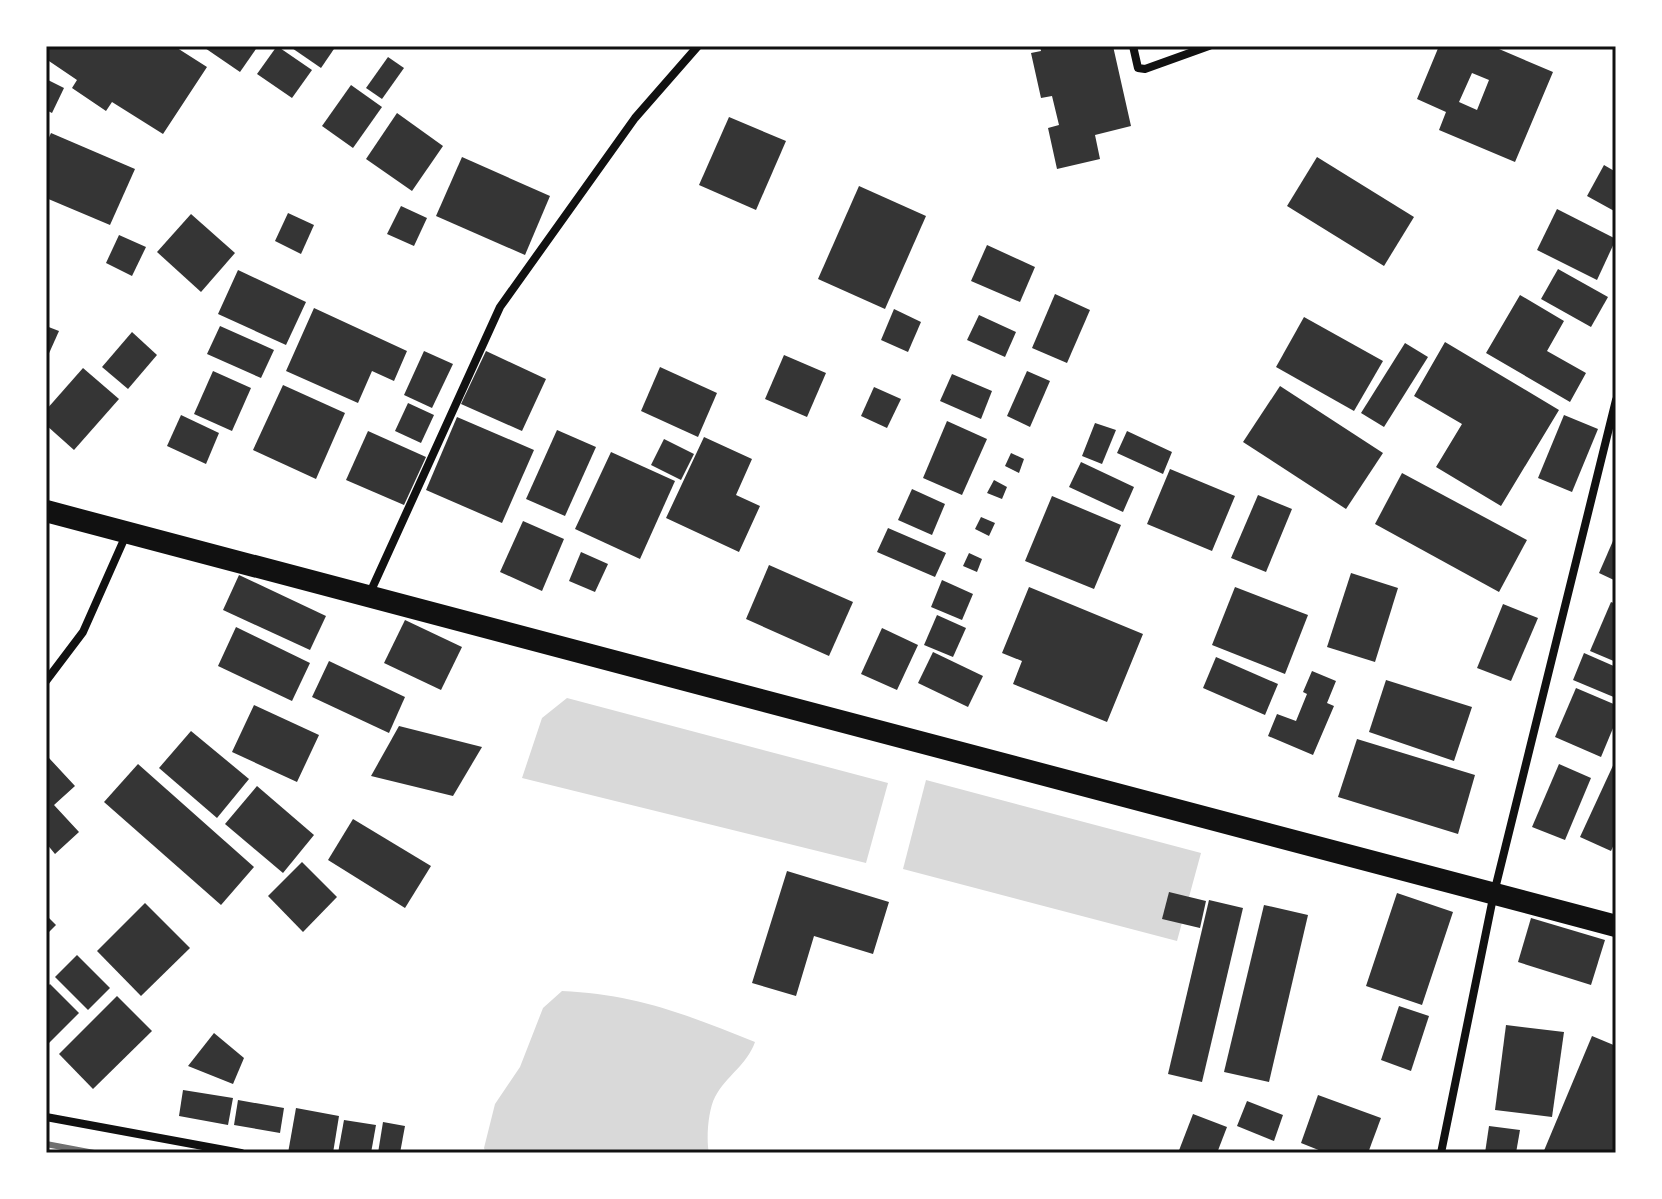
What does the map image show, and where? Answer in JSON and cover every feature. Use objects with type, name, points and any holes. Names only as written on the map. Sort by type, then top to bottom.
[{"type":"highway","points":[[46,511],[1616,926]]},
{"type":"street","points":[[368,595],[500,307],[635,118],[698,46]]},
{"type":"street","points":[[1133,46],[1138,68],[1145,69],[1209,46]]},
{"type":"street","points":[[1441,1153],[1494,893],[1616,400]]},
{"type":"street","points":[[46,681],[83,632],[127,532]]},
{"type":"street","points":[[46,1117],[241,1153]]},
{"type":"shaded area","points":[[567,698],[888,783],[866,863],[522,778],[542,718]]},
{"type":"shaded area","points":[[926,780],[1201,853],[1177,941],[903,869]]},
{"type":"shaded area","points":[[562,991],[637,1001],[755,1042],[713,1103],[708,1125],[709,1153],[486,1153],[484,1148],[495,1104],[520,1067],[543,1008]]},
{"type":"building","points":[[46,46],[174,46],[207,67],[163,134],[112,102],[106,111],[72,88],[77,80],[46,59]]},
{"type":"building","points":[[202,46],[258,46],[240,72]]},
{"type":"building","points":[[277,46],[312,70],[292,98],[257,74]]},
{"type":"building","points":[[289,46],[336,46],[321,68]]},
{"type":"building","points":[[1040,46],[1113,46],[1131,126],[1095,135],[1100,159],[1057,169],[1048,128],[1059,125],[1052,96],[1041,98],[1031,53],[1041,51]]},
{"type":"building","points":[[1439,46],[1492,46],[1553,72],[1515,162],[1439,130],[1446,112],[1417,99]],"holes":[[[1472,73],[1489,80],[1477,110],[1459,102]]]},
{"type":"building","points":[[388,57],[404,68],[382,99],[366,88]]},
{"type":"building","points":[[46,79],[64,88],[52,113],[46,110]]},
{"type":"building","points":[[351,85],[382,107],[353,148],[322,126]]},
{"type":"building","points":[[397,113],[443,146],[412,191],[366,159]]},
{"type":"building","points":[[729,117],[786,141],[756,210],[699,185]]},
{"type":"building","points":[[51,133],[135,169],[110,225],[46,198],[46,144]]},
{"type":"building","points":[[462,157],[550,196],[525,255],[436,216]]},
{"type":"building","points":[[1317,157],[1414,217],[1384,266],[1287,206]]},
{"type":"building","points":[[1604,165],[1616,172],[1616,212],[1587,196]]},
{"type":"building","points":[[859,186],[926,216],[885,309],[818,279]]},
{"type":"building","points":[[401,206],[427,218],[414,246],[387,234]]},
{"type":"building","points":[[1557,209],[1616,239],[1597,280],[1537,250]]},
{"type":"building","points":[[288,213],[314,225],[301,254],[275,241]]},
{"type":"building","points":[[191,214],[235,253],[201,292],[157,252]]},
{"type":"building","points":[[119,235],[146,247],[132,276],[106,263]]},
{"type":"building","points":[[987,245],[1035,267],[1020,302],[971,281]]},
{"type":"building","points":[[1558,269],[1608,297],[1591,327],[1541,299]]},
{"type":"building","points":[[238,270],[306,302],[286,345],[218,314]]},
{"type":"building","points":[[1055,294],[1090,310],[1067,363],[1032,348]]},
{"type":"building","points":[[1520,295],[1564,321],[1547,351],[1586,373],[1570,402],[1486,353]]},
{"type":"building","points":[[314,308],[407,351],[394,381],[372,371],[358,403],[286,371]]},
{"type":"building","points":[[894,309],[921,322],[908,352],[881,340]]},
{"type":"building","points":[[979,315],[1016,332],[1005,357],[967,340]]},
{"type":"building","points":[[1304,317],[1383,361],[1354,411],[1276,367]]},
{"type":"building","points":[[46,326],[59,331],[46,360]]},
{"type":"building","points":[[220,326],[274,350],[261,378],[207,354]]},
{"type":"building","points":[[132,332],[157,355],[128,389],[102,367]]},
{"type":"building","points":[[1445,342],[1559,410],[1501,506],[1436,467],[1462,424],[1414,396]]},
{"type":"building","points":[[1405,343],[1428,357],[1384,427],[1361,413]]},
{"type":"building","points":[[424,351],[453,364],[432,408],[404,395]]},
{"type":"building","points":[[486,351],[546,379],[522,431],[461,404]]},
{"type":"building","points":[[784,355],[826,373],[807,417],[765,399]]},
{"type":"building","points":[[660,367],[717,393],[698,437],[641,411]]},
{"type":"building","points":[[83,368],[119,399],[74,450],[46,425],[46,410]]},
{"type":"building","points":[[213,371],[251,388],[232,431],[194,414]]},
{"type":"building","points":[[1027,371],[1050,381],[1030,427],[1007,416]]},
{"type":"building","points":[[952,374],[992,391],[981,419],[940,401]]},
{"type":"building","points":[[283,385],[345,413],[316,479],[253,450]]},
{"type":"building","points":[[1280,386],[1383,453],[1346,509],[1243,442]]},
{"type":"building","points":[[874,387],[901,399],[887,428],[861,416]]},
{"type":"building","points":[[408,403],[434,415],[421,443],[395,431]]},
{"type":"building","points":[[181,415],[219,433],[206,464],[167,446]]},
{"type":"building","points":[[1564,415],[1598,429],[1572,492],[1538,478]]},
{"type":"building","points":[[457,417],[534,450],[502,523],[426,490]]},
{"type":"building","points":[[947,421],[987,439],[962,495],[923,478]]},
{"type":"building","points":[[1095,423],[1116,430],[1102,464],[1082,456]]},
{"type":"building","points":[[557,430],[596,447],[565,516],[526,499]]},
{"type":"building","points":[[368,431],[426,457],[404,505],[346,480]]},
{"type":"building","points":[[1127,431],[1172,452],[1163,474],[1117,453]]},
{"type":"building","points":[[704,437],[752,459],[736,495],[760,506],[739,552],[666,518]]},
{"type":"building","points":[[664,439],[694,454],[681,480],[651,465]]},
{"type":"building","points":[[611,452],[675,481],[640,559],[575,529]]},
{"type":"building","points":[[1011,453],[1024,459],[1019,473],[1005,466]]},
{"type":"building","points":[[1081,462],[1134,487],[1123,512],[1069,487]]},
{"type":"building","points":[[1170,469],[1235,496],[1212,551],[1147,524]]},
{"type":"building","points":[[1402,473],[1527,540],[1499,592],[1375,524]]},
{"type":"building","points":[[994,480],[1007,487],[1002,499],[987,493]]},
{"type":"building","points":[[912,489],[945,504],[932,535],[898,520]]},
{"type":"building","points":[[1258,495],[1292,509],[1266,572],[1231,558]]},
{"type":"building","points":[[1052,496],[1121,525],[1094,589],[1025,561]]},
{"type":"building","points":[[981,517],[995,523],[989,536],[975,529]]},
{"type":"building","points":[[523,521],[564,539],[542,591],[500,572]]},
{"type":"building","points":[[888,528],[946,553],[935,577],[877,552]]},
{"type":"building","points":[[1616,534],[1616,581],[1599,573]]},
{"type":"building","points":[[581,552],[608,564],[595,592],[569,581]]},
{"type":"building","points":[[969,553],[982,559],[977,572],[963,566]]},
{"type":"building","points":[[769,565],[853,602],[829,656],[746,619]]},
{"type":"building","points":[[1351,573],[1398,588],[1375,662],[1327,647]]},
{"type":"building","points":[[239,575],[326,616],[310,650],[223,610]]},
{"type":"building","points":[[942,580],[973,594],[962,620],[931,607]]},
{"type":"building","points":[[1029,587],[1143,634],[1107,722],[1013,684],[1022,661],[1002,653]]},
{"type":"building","points":[[1235,587],[1308,615],[1285,674],[1212,645]]},
{"type":"building","points":[[1611,602],[1616,604],[1616,662],[1590,651]]},
{"type":"building","points":[[1503,604],[1538,618],[1511,681],[1477,668]]},
{"type":"building","points":[[937,615],[966,628],[953,657],[924,645]]},
{"type":"building","points":[[405,620],[462,647],[441,690],[384,663]]},
{"type":"building","points":[[236,627],[310,663],[292,701],[218,666]]},
{"type":"building","points":[[882,628],[918,645],[897,690],[861,674]]},
{"type":"building","points":[[933,652],[983,676],[968,707],[918,683]]},
{"type":"building","points":[[1584,653],[1616,667],[1616,698],[1573,680]]},
{"type":"building","points":[[1216,657],[1278,684],[1265,715],[1203,688]]},
{"type":"building","points":[[329,661],[405,697],[389,733],[312,697]]},
{"type":"building","points":[[1312,671],[1336,681],[1327,703],[1334,706],[1313,755],[1268,736],[1277,714],[1296,721]]},
{"type":"building","points":[[1386,680],[1472,707],[1454,761],[1369,732]]},
{"type":"building","points":[[1576,688],[1616,705],[1616,721],[1601,757],[1555,737]]},
{"type":"building","points":[[254,705],[319,735],[297,782],[232,752]]},
{"type":"building","points":[[399,726],[482,747],[453,796],[371,776]]},
{"type":"building","points":[[191,731],[249,779],[217,818],[159,768]]},
{"type":"building","points":[[1357,739],[1475,775],[1458,834],[1338,797]]},
{"type":"building","points":[[49,758],[75,786],[54,805],[79,832],[55,854],[46,843],[46,761]]},
{"type":"building","points":[[1616,759],[1616,840],[1611,851],[1580,837]]},
{"type":"building","points":[[138,764],[254,867],[221,905],[104,802]]},
{"type":"building","points":[[1559,764],[1591,778],[1565,840],[1532,827]]},
{"type":"building","points":[[257,786],[314,835],[283,873],[225,824]]},
{"type":"building","points":[[353,819],[431,866],[405,908],[328,860]]},
{"type":"building","points":[[302,862],[337,897],[303,932],[268,896]]},
{"type":"building","points":[[787,871],[889,902],[873,954],[814,936],[796,996],[752,983]]},
{"type":"building","points":[[1169,892],[1206,901],[1200,928],[1162,919]]},
{"type":"building","points":[[1397,893],[1453,912],[1422,1005],[1366,986]]},
{"type":"building","points":[[1209,900],[1243,908],[1202,1082],[1168,1074]]},
{"type":"building","points":[[145,903],[190,948],[141,996],[97,951]]},
{"type":"building","points":[[1264,905],[1308,915],[1269,1082],[1224,1072]]},
{"type":"building","points":[[46,915],[56,925],[46,935]]},
{"type":"building","points":[[1531,918],[1605,940],[1591,985],[1518,962]]},
{"type":"building","points":[[77,955],[110,988],[88,1010],[55,977]]},
{"type":"building","points":[[50,984],[79,1013],[46,1046],[46,988]]},
{"type":"building","points":[[117,996],[152,1031],[93,1089],[59,1054]]},
{"type":"building","points":[[1399,1006],[1429,1016],[1411,1071],[1381,1060]]},
{"type":"building","points":[[1506,1025],[1564,1032],[1552,1117],[1495,1110]]},
{"type":"building","points":[[214,1033],[244,1058],[233,1084],[188,1066]]},
{"type":"building","points":[[1592,1036],[1616,1046],[1616,1153],[1543,1153]]},
{"type":"building","points":[[183,1090],[233,1098],[228,1125],[179,1116]]},
{"type":"building","points":[[1318,1095],[1381,1118],[1368,1153],[1326,1153],[1301,1143]]},
{"type":"building","points":[[238,1100],[284,1108],[280,1133],[234,1125]]},
{"type":"building","points":[[1247,1101],[1283,1115],[1274,1141],[1237,1126]]},
{"type":"building","points":[[296,1108],[339,1116],[333,1153],[288,1153]]},
{"type":"building","points":[[1193,1114],[1227,1127],[1217,1153],[1178,1153]]},
{"type":"building","points":[[344,1120],[376,1125],[371,1153],[338,1153]]},
{"type":"building","points":[[383,1122],[405,1126],[400,1153],[378,1153]]},
{"type":"building","points":[[1489,1126],[1520,1130],[1516,1153],[1485,1153]]},
{"type":"railway","points":[[46,1144],[94,1153]]}]
